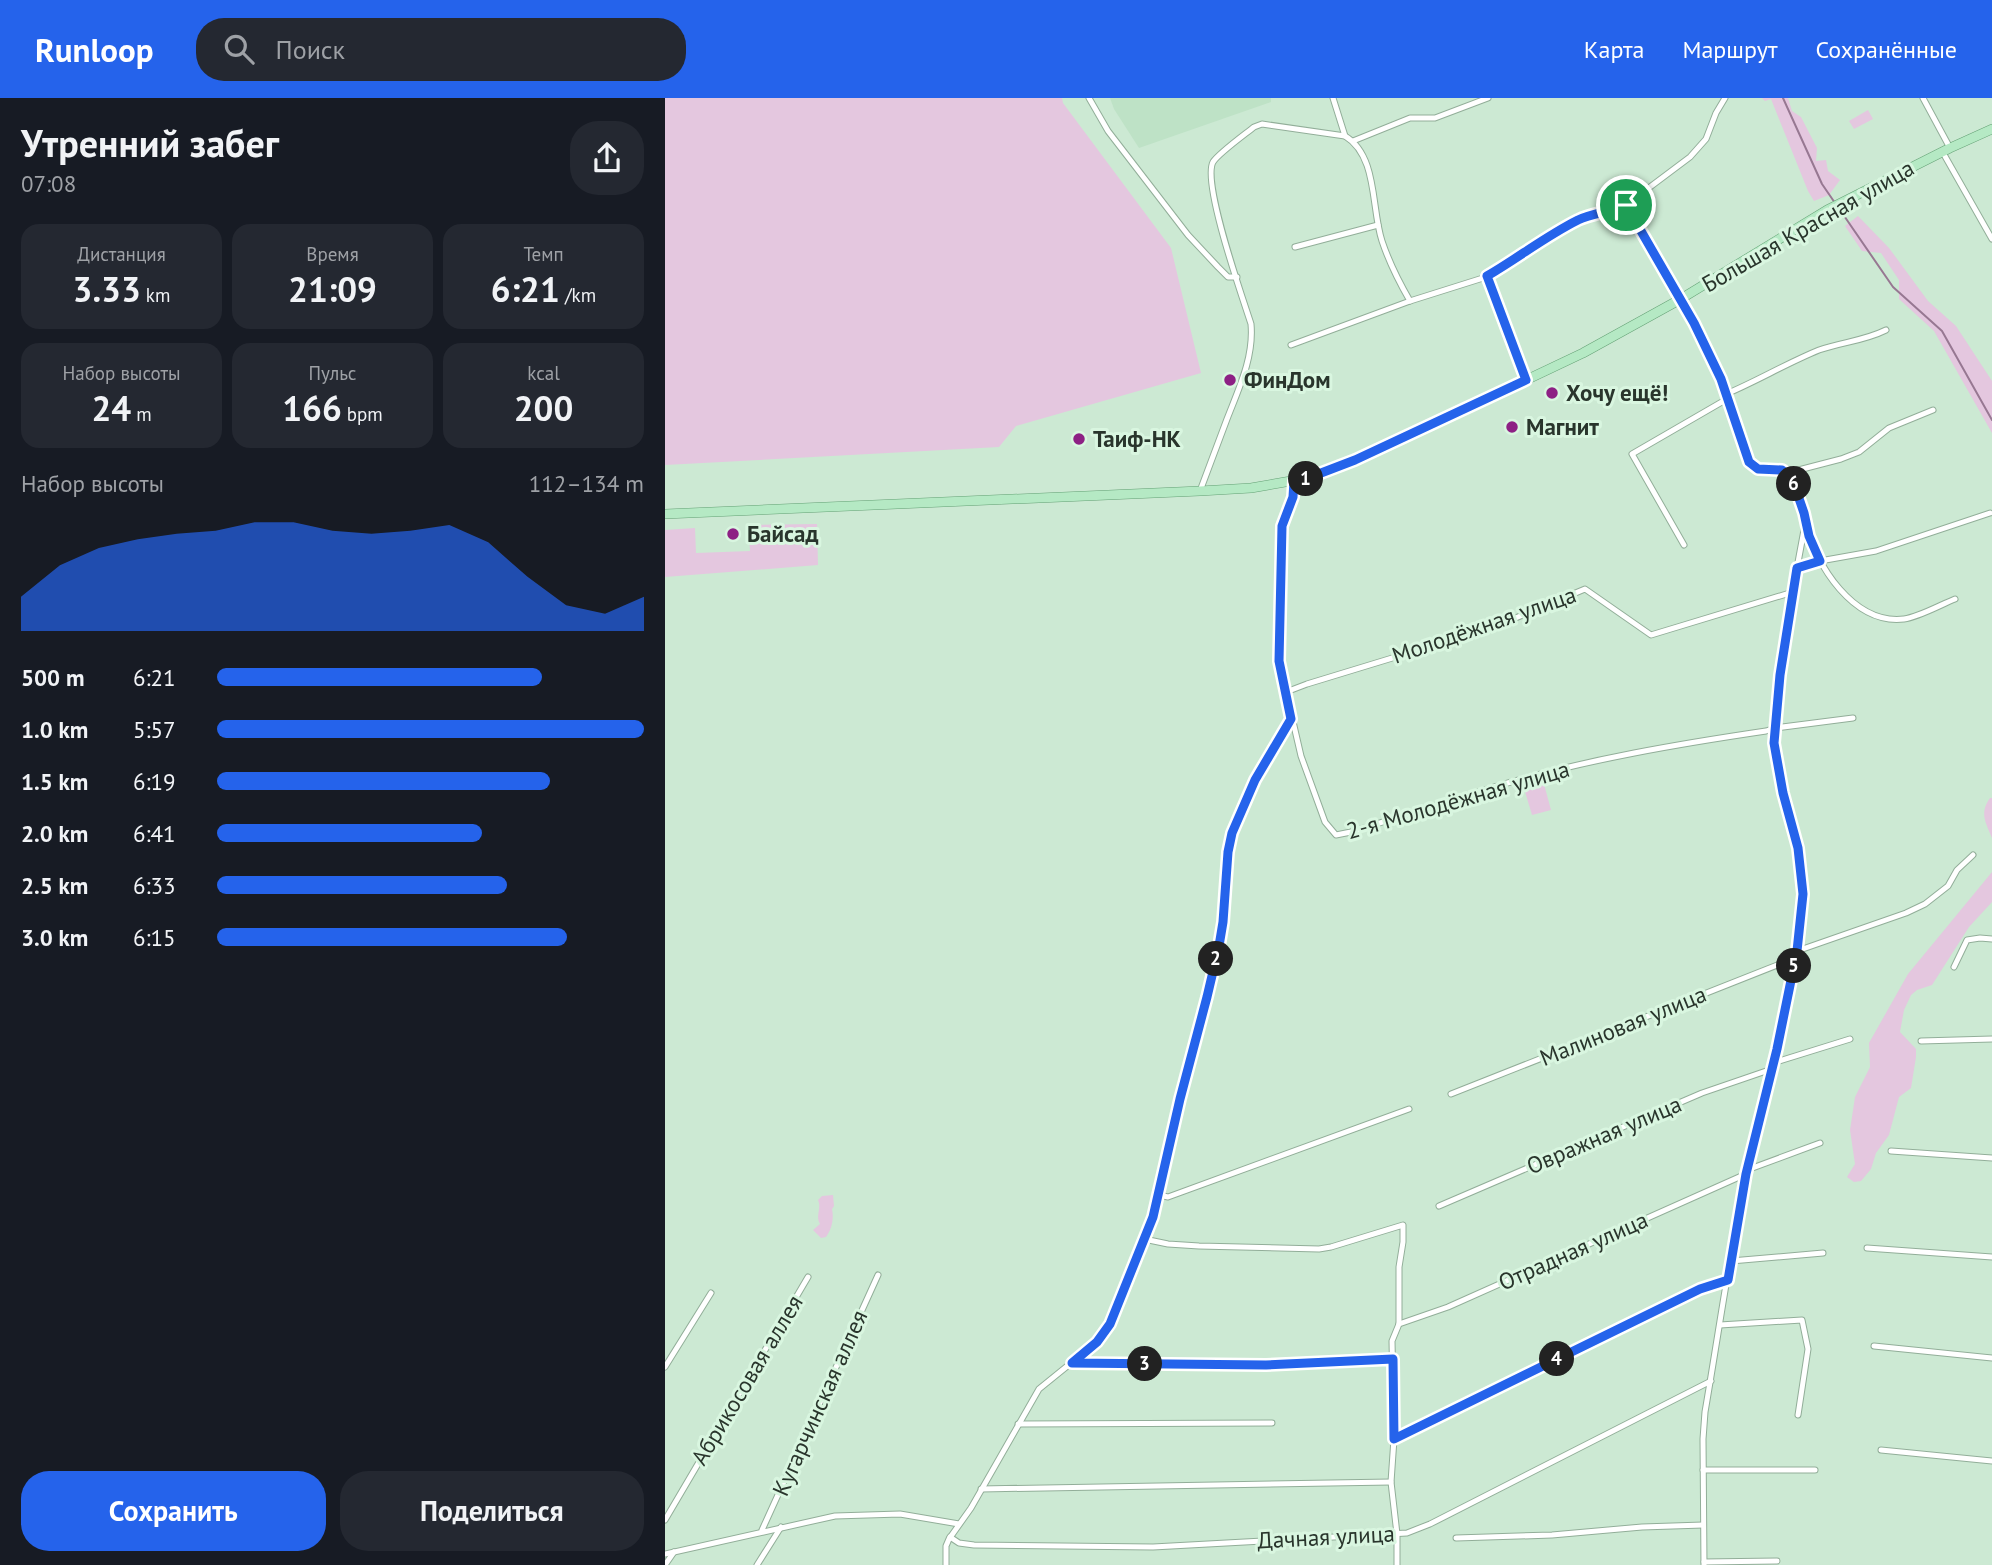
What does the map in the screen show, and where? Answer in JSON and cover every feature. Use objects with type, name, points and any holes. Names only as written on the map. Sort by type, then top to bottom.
[{"type":"main road","name":"Большая Красная улица","points":[[665,514],[1183,492],[1251,488],[1308,478],[1355,460],[1583,353],[1679,300],[1828,210],[1946,149],[1992,130]]},
{"type":"street","points":[[1089,98],[1108,131],[1188,235],[1229,277],[1237,277]]},
{"type":"street","points":[[1333,98],[1345,136]]},
{"type":"street","points":[[1353,141],[1410,118],[1435,118],[1488,98]]},
{"type":"street","points":[[1291,345],[1487,276],[1578,220],[1626,205],[1690,157],[1706,139],[1725,98]]},
{"type":"street","points":[[1923,98],[1992,239]]},
{"type":"street","points":[[1200,491],[1244,376],[1252,337],[1251,324],[1214,205],[1210,170],[1214,160],[1254,127],[1262,124],[1345,136],[1353,141],[1364,156],[1369,171],[1378,225],[1392,268],[1410,301]]},
{"type":"street","points":[[1626,205],[1694,323],[1721,379],[1749,462],[1758,469],[1782,470],[1792,478],[1809,536],[1833,581],[1851,600],[1883,617],[1906,619],[1955,599]]},
{"type":"street","points":[[1295,247],[1378,225]]},
{"type":"street","points":[[1487,276],[1526,380]]},
{"type":"street","points":[[1684,545],[1632,454],[1726,396],[1821,349],[1871,338],[1887,330]]},
{"type":"street","points":[[1787,473],[1859,452],[1889,428],[1933,410]]},
{"type":"street","name":"2-я Молодёжная улица","points":[[1294,481],[1293,497],[1282,526],[1279,661],[1291,719],[1312,789],[1325,822],[1336,835],[1503,784],[1595,761],[1775,728],[1853,718]]},
{"type":"street","points":[[1777,1560],[1704,1564],[1704,1426],[1746,1172],[1773,1066],[1796,954],[1803,894],[1798,848],[1774,743],[1780,675],[1804,530],[1804,513]]},
{"type":"street","points":[[1797,568],[1876,551],[1990,513]]},
{"type":"street","name":"Молодёжная улица","points":[[1286,692],[1494,627],[1585,589],[1651,635],[1793,592]]},
{"type":"street","points":[[946,1565],[946,1546],[950,1536],[981,1489],[1039,1389],[1097,1342],[1110,1324],[1159,1195],[1219,946],[1232,833],[1255,780],[1291,719]]},
{"type":"street","name":"Малиновая улица","points":[[1451,1094],[1796,954],[1906,913],[1925,904],[1948,886],[1957,870],[1973,855]]},
{"type":"street","points":[[1954,967],[1967,940],[1992,939]]},
{"type":"street","name":"Овражная улица","points":[[1439,1206],[1702,1093],[1850,1039]]},
{"type":"street","points":[[1921,1041],[1992,1039]]},
{"type":"street","points":[[1159,1195],[1168,1197],[1409,1109]]},
{"type":"street","name":"Отрадная улица","points":[[1399,1324],[1448,1307],[1746,1172],[1820,1143]]},
{"type":"street","points":[[1892,1150],[1992,1158]]},
{"type":"street","points":[[1144,1239],[1199,1247],[1318,1249],[1403,1225],[1399,1267],[1399,1324],[1392,1341],[1394,1439],[1391,1482],[1397,1534],[1397,1565]]},
{"type":"street","points":[[1867,1248],[1992,1257]]},
{"type":"street","points":[[1731,1261],[1823,1253]]},
{"type":"street","name":"Кугарчинская аллея","points":[[761,1531],[878,1275]]},
{"type":"street","name":"Абрикосовая аллея","points":[[665,1520],[808,1277]]},
{"type":"street","points":[[1394,1439],[1700,1289],[1728,1280]]},
{"type":"street","points":[[665,1367],[711,1293]]},
{"type":"street","points":[[1720,1325],[1802,1320],[1808,1349],[1798,1415]]},
{"type":"street","points":[[1874,1346],[1992,1357]]},
{"type":"street","points":[[1072,1363],[1266,1365],[1393,1359]]},
{"type":"street","name":"Дачная улица","points":[[950,1536],[959,1543],[974,1545],[1153,1546],[1407,1533],[1430,1524],[1711,1381]]},
{"type":"street","points":[[1018,1424],[1272,1423]]},
{"type":"street","points":[[1881,1450],[1992,1461]]},
{"type":"street","points":[[1703,1470],[1815,1470]]},
{"type":"street","points":[[981,1489],[1391,1482]]},
{"type":"street","points":[[665,1554],[835,1516],[901,1514],[959,1524]]},
{"type":"street","points":[[1457,1538],[1703,1525]]},
{"type":"street","points":[[757,1565],[781,1527]]},
{"type":"street","points":[[665,1564],[674,1552]]},
{"type":"shaded area","points":[[665,98],[1062,98],[1063,103],[1171,248],[1201,373],[1016,426],[999,447],[665,465]]},
{"type":"shaded area","points":[[1110,98],[1271,98],[1271,102],[1139,148]]},
{"type":"shaded area","points":[[1762,98],[1788,98],[1792,111],[1801,117],[1817,148],[1816,161],[1826,160],[1828,171],[1840,180],[1829,195],[1814,201],[1771,99],[1765,101]]},
{"type":"shaded area","points":[[1868,110],[1873,119],[1854,129],[1849,121]]},
{"type":"shaded area","points":[[1858,216],[1889,248],[1928,301],[1956,326],[1992,381],[1992,433],[1934,331],[1899,299],[1899,280],[1881,253],[1862,251],[1845,226]]},
{"type":"shaded area","points":[[817,524],[818,565],[665,577],[665,530],[695,528],[696,553],[750,551],[748,525]]},
{"type":"shaded area","points":[[1540,781],[1544,784],[1551,810],[1532,815],[1523,785]]},
{"type":"shaded area","points":[[1992,798],[1992,838],[1984,813]]},
{"type":"shaded area","points":[[1992,872],[1992,902],[1969,927],[1932,985],[1911,995],[1904,1010],[1900,1032],[1916,1049],[1911,1088],[1899,1097],[1889,1135],[1876,1153],[1871,1169],[1861,1181],[1854,1182],[1847,1177],[1855,1164],[1850,1130],[1855,1097],[1870,1067],[1869,1043],[1908,974]]},
{"type":"shaded area","points":[[833,1195],[833,1220],[826,1237],[821,1238],[813,1230],[820,1224],[818,1200],[822,1196]]},
{"type":"waterway","points":[[1783,98],[1822,184],[1835,203]]},
{"type":"waterway","points":[[1838,207],[1893,287],[1942,331],[1992,420]]},
{"type":"place","name":"ФинДом","points":[[1230,380]]},
{"type":"place","name":"Хочу ещё!","points":[[1552,393]]},
{"type":"place","name":"Магнит","points":[[1512,427]]},
{"type":"place","name":"Таиф-НК","points":[[1079,439]]},
{"type":"place","name":"Байсад","points":[[733,534]]},
{"type":"route","points":[[1626,205],[1694,323],[1721,379],[1749,462],[1758,469],[1782,470],[1792,478],[1809,536],[1820,561],[1797,568],[1780,675],[1774,743],[1783,793],[1798,848],[1803,894],[1797,951],[1777,1049],[1746,1174],[1728,1280],[1700,1289],[1394,1439],[1393,1359],[1266,1365],[1072,1363],[1097,1342],[1110,1324],[1153,1217],[1219,946],[1232,833],[1255,780],[1291,719],[1279,661],[1282,526],[1293,497],[1294,481],[1355,460],[1526,380],[1487,276],[1578,220],[1626,205]]}]
